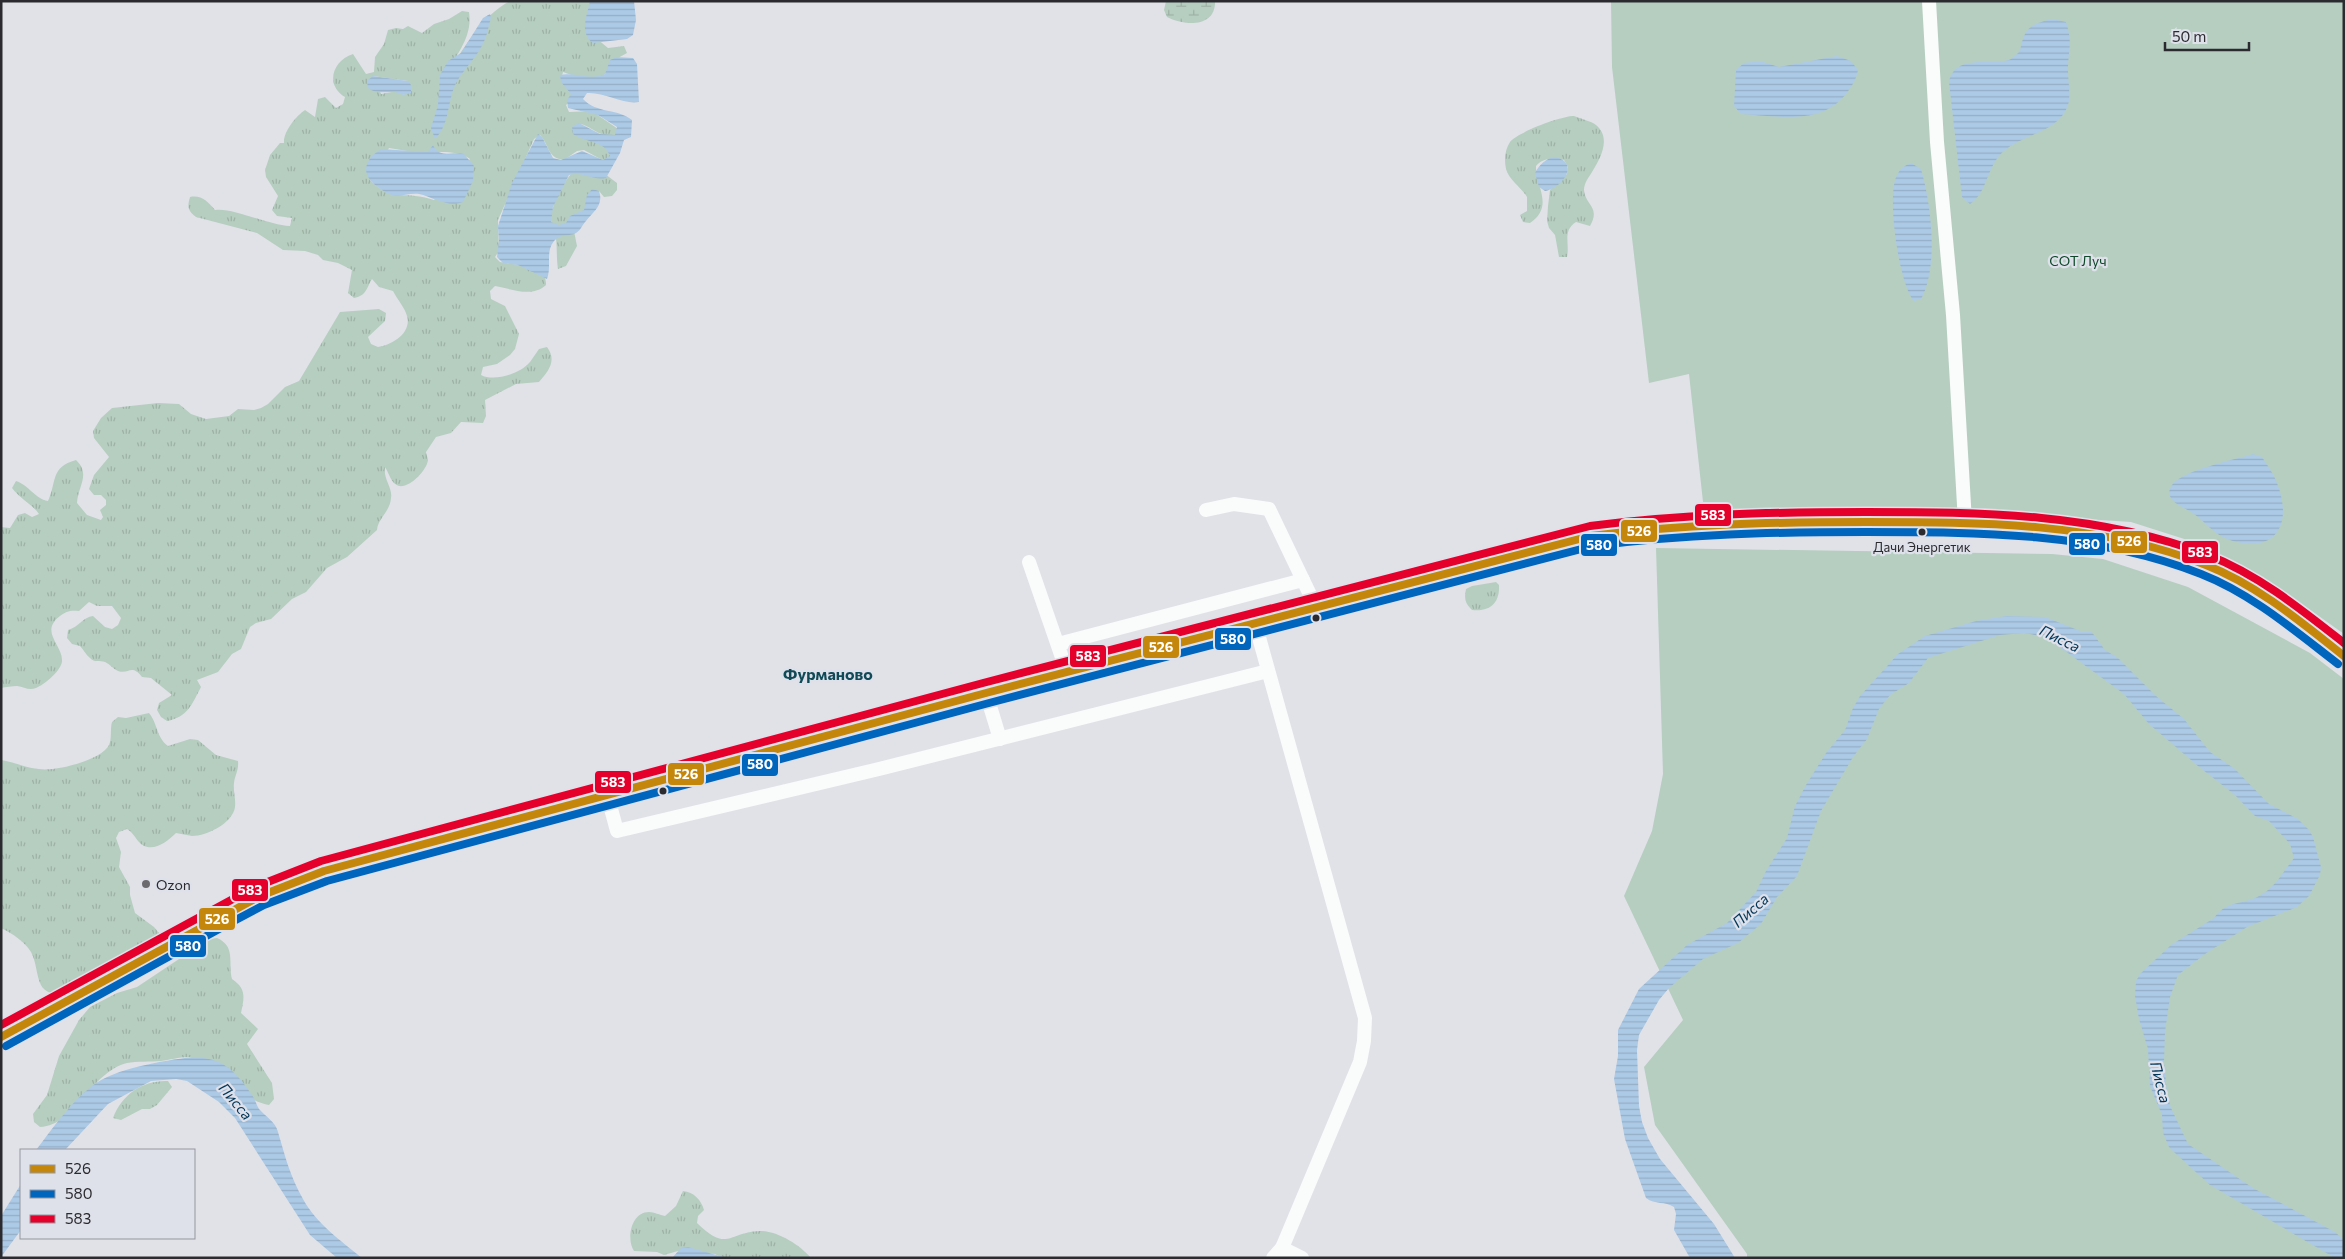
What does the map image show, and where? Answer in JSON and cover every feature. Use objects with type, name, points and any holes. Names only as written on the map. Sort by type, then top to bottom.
[{"type":"main road","points":[[1,1038],[225,914],[293,882],[357,861],[986,693],[1591,536],[1625,530],[1659,527],[1821,522],[1965,522],[2102,536],[2160,550],[2205,565],[2274,602],[2344,656]]},
{"type":"street","points":[[1929,1],[1937,142],[1953,315],[1965,522]]},
{"type":"street","points":[[1206,510],[1234,504],[1268,510],[1316,607]]},
{"type":"street","points":[[1029,562],[1067,672]]},
{"type":"street","points":[[1058,644],[1303,580]]},
{"type":"street","points":[[1255,623],[1365,1018],[1364,1041],[1360,1062],[1278,1253],[1302,1258]]},
{"type":"street","points":[[607,794],[617,831],[1268,671]]},
{"type":"street","points":[[986,693],[1000,738]]},
{"type":"green space","points":[[510,1],[593,1],[596,38],[608,48],[624,46],[627,53],[618,58],[600,80],[585,80],[563,72],[561,80],[577,95],[566,105],[569,112],[592,111],[618,129],[616,136],[609,136],[581,124],[575,128],[606,145],[611,151],[611,158],[604,161],[584,150],[577,151],[564,160],[558,159],[554,157],[540,135],[534,139],[498,220],[499,251],[495,257],[500,262],[524,266],[545,277],[546,285],[535,291],[528,292],[495,286],[490,291],[491,299],[505,306],[519,334],[515,349],[510,355],[497,364],[483,367],[481,375],[493,378],[507,376],[526,366],[539,349],[547,347],[552,361],[546,374],[539,382],[516,384],[485,400],[486,416],[483,423],[461,422],[451,433],[436,437],[426,452],[428,460],[425,469],[408,484],[403,486],[396,485],[385,467],[385,476],[391,491],[391,498],[389,507],[379,522],[377,530],[347,557],[327,568],[306,592],[292,599],[271,619],[256,623],[250,627],[241,649],[232,654],[218,672],[197,680],[201,687],[188,709],[180,716],[167,721],[161,717],[157,710],[159,703],[172,695],[151,678],[142,677],[132,670],[118,671],[105,662],[92,660],[80,646],[72,644],[67,638],[68,630],[93,616],[105,627],[112,629],[118,625],[121,618],[112,606],[97,606],[89,602],[79,611],[67,612],[54,622],[52,633],[62,661],[59,669],[52,677],[33,689],[17,686],[1,688],[1,527],[10,528],[18,515],[25,513],[32,517],[39,514],[12,488],[16,481],[39,498],[48,501],[58,471],[68,463],[76,460],[83,470],[77,503],[87,515],[101,520],[103,517],[100,510],[106,505],[106,500],[101,495],[94,495],[89,489],[94,475],[109,457],[94,438],[93,431],[101,418],[112,408],[158,403],[179,404],[191,414],[206,419],[229,416],[238,409],[254,410],[268,404],[285,387],[299,381],[340,312],[379,309],[386,313],[385,321],[368,337],[371,344],[378,347],[395,341],[407,328],[406,313],[393,291],[379,287],[372,279],[363,294],[354,298],[348,293],[352,270],[338,263],[323,260],[318,255],[305,251],[283,250],[257,233],[196,217],[189,208],[190,197],[204,199],[215,210],[231,211],[271,223],[290,226],[292,218],[277,216],[272,210],[278,196],[266,177],[265,170],[270,155],[280,143],[284,143],[288,129],[301,113],[305,110],[315,117],[318,99],[325,97],[336,108],[343,104],[345,97],[339,92],[333,80],[336,68],[340,62],[353,54],[366,74],[374,72],[375,57],[384,44],[388,30],[403,29],[408,26],[422,33],[434,24],[449,19],[462,11],[469,12],[470,21],[466,37],[446,75],[474,34],[490,15]],"holes":[[[373,76],[408,81],[404,95],[397,91],[381,94]],[[389,148],[413,152],[450,152],[470,159],[434,200],[424,197],[393,194],[378,187],[370,180]]]},
{"type":"green space","points":[[1166,1],[1215,1],[1214,10],[1210,16],[1205,20],[1190,23],[1167,17],[1164,10]]},
{"type":"green space","name":"СОТ Луч","points":[[1611,1],[2344,1],[2344,634],[2292,597],[2203,545],[2131,522],[1976,512],[1704,511],[1689,374],[1649,383],[1612,67]]},
{"type":"green space","points":[[1574,116],[1596,125],[1601,130],[1604,142],[1601,155],[1584,187],[1585,195],[1593,210],[1593,220],[1590,226],[1576,222],[1569,229],[1567,257],[1559,257],[1555,235],[1549,228],[1547,221],[1548,206],[1550,190],[1567,174],[1568,167],[1564,160],[1552,159],[1542,161],[1536,166],[1543,203],[1541,210],[1530,223],[1523,222],[1520,215],[1527,211],[1527,197],[1508,173],[1505,166],[1505,155],[1510,142],[1530,129]]},
{"type":"green space","points":[[573,171],[605,174],[617,183],[617,190],[612,196],[604,197],[599,191],[590,199],[574,231],[577,246],[566,266],[558,269],[555,232],[549,219],[559,190]]},
{"type":"green space","points":[[1656,548],[2052,554],[2103,559],[2188,587],[2310,653],[2344,679],[2344,1258],[1747,1258],[1747,1254],[1655,1125],[1644,1067],[1683,1020],[1624,896],[1652,831],[1663,774]]},
{"type":"green space","points":[[1496,582],[1499,585],[1499,591],[1493,605],[1489,608],[1472,610],[1466,601],[1466,589],[1472,586]]},
{"type":"green space","points":[[149,713],[161,739],[168,746],[190,739],[198,740],[216,755],[238,761],[234,783],[235,807],[233,813],[218,828],[205,834],[192,836],[176,833],[163,844],[153,847],[143,845],[127,829],[119,832],[116,838],[121,852],[119,867],[130,887],[130,895],[135,913],[154,927],[159,933],[160,941],[66,993],[55,994],[48,992],[40,982],[31,952],[18,938],[1,928],[1,760],[39,769],[55,769],[77,764],[97,756],[105,750],[110,743],[112,722],[118,717],[126,718]]},
{"type":"green space","points":[[217,938],[223,941],[229,950],[232,979],[242,990],[241,1013],[258,1029],[247,1044],[272,1083],[274,1099],[269,1105],[253,1100],[238,1091],[197,1059],[183,1057],[161,1061],[127,1063],[103,1077],[64,1118],[53,1124],[40,1127],[34,1122],[33,1114],[47,1095],[59,1056],[79,1020],[90,1007],[117,993],[137,987],[209,939]]},
{"type":"green space","points":[[168,1081],[172,1087],[157,1105],[150,1109],[142,1109],[121,1120],[113,1118],[122,1102],[134,1090],[150,1083]]},
{"type":"green space","points":[[683,1191],[694,1195],[699,1200],[704,1210],[698,1216],[697,1223],[715,1237],[728,1239],[749,1232],[760,1231],[774,1233],[801,1248],[811,1258],[722,1258],[715,1254],[678,1251],[664,1255],[657,1252],[634,1251],[630,1240],[630,1233],[638,1216],[643,1213],[653,1212],[665,1216],[676,1206]]},
{"type":"water","points":[[590,1],[634,1],[636,20],[633,35],[627,39],[593,43],[586,34],[585,29]]},
{"type":"water","points":[[490,14],[491,20],[484,41],[455,85],[447,117],[435,139],[431,128],[438,105],[440,75],[448,61],[461,53],[483,18]]},
{"type":"water","points":[[2053,19],[2066,22],[2069,36],[2068,105],[2063,115],[2056,122],[2007,148],[1999,156],[1980,194],[1970,204],[1962,197],[1949,82],[1953,73],[1959,67],[1967,64],[2011,59],[2020,51],[2029,28]]},
{"type":"water","points":[[1837,56],[1851,61],[1858,70],[1846,94],[1836,104],[1824,111],[1798,117],[1783,117],[1741,114],[1734,106],[1736,70],[1744,63],[1760,61],[1779,67]]},
{"type":"water","points":[[617,57],[633,58],[637,64],[639,102],[627,102],[594,93],[587,93],[583,99],[594,107],[626,116],[632,120],[631,137],[624,140],[620,153],[606,178],[601,179],[579,174],[569,175],[553,207],[551,222],[559,225],[566,223],[570,216],[584,210],[587,195],[592,189],[599,191],[600,200],[597,208],[578,232],[559,237],[551,245],[547,279],[518,265],[503,263],[497,257],[498,226],[512,183],[538,134],[542,137],[553,158],[561,160],[582,151],[603,160],[610,156],[604,147],[599,144],[573,134],[572,127],[579,123],[600,134],[615,135],[617,127],[598,115],[568,108],[567,100],[571,94],[561,82],[560,75],[599,76],[605,74],[610,60]]},
{"type":"water","points":[[373,76],[408,81],[411,85],[411,93],[403,95],[394,92],[372,91],[368,88],[367,81]]},
{"type":"water","points":[[433,145],[438,152],[464,154],[474,166],[473,181],[463,202],[457,204],[446,203],[419,194],[392,195],[375,185],[367,175],[367,164],[374,154],[381,149],[428,152]]},
{"type":"water","points":[[1555,157],[1567,164],[1568,170],[1562,181],[1545,191],[1539,187],[1535,173],[1543,162]]},
{"type":"water","points":[[1911,163],[1921,169],[1925,183],[1930,217],[1932,253],[1927,286],[1921,299],[1914,301],[1903,277],[1899,259],[1893,201],[1897,175],[1902,168]]},
{"type":"water","points":[[2253,454],[2262,457],[2268,466],[2276,480],[2282,498],[2283,512],[2281,524],[2276,534],[2268,540],[2257,543],[2243,543],[2227,539],[2171,499],[2169,495],[2172,485],[2187,475],[2197,470]]},
{"type":"water","name":"Писса","points":[[2006,616],[2045,617],[2083,632],[2091,631],[2105,650],[2118,658],[2156,696],[2184,719],[2210,752],[2235,769],[2269,804],[2298,819],[2313,837],[2321,867],[2320,875],[2309,896],[2297,907],[2247,927],[2205,954],[2178,975],[2170,997],[2165,1032],[2164,1062],[2167,1093],[2171,1108],[2188,1144],[2253,1188],[2335,1232],[2344,1240],[2344,1258],[2335,1258],[2210,1185],[2169,1147],[2163,1133],[2162,1115],[2150,1086],[2148,1049],[2139,1019],[2135,996],[2136,981],[2140,974],[2171,945],[2214,918],[2224,908],[2252,899],[2270,889],[2294,858],[2290,844],[2269,821],[2255,816],[2235,795],[2149,724],[2124,694],[2046,637],[2024,633],[2000,635],[1928,658],[1909,683],[1890,695],[1879,709],[1867,739],[1853,757],[1821,811],[1797,876],[1777,897],[1761,924],[1738,943],[1703,959],[1669,988],[1659,1000],[1639,1035],[1637,1050],[1639,1106],[1648,1138],[1660,1159],[1714,1224],[1735,1258],[1690,1258],[1674,1230],[1676,1214],[1674,1207],[1653,1202],[1646,1198],[1625,1139],[1614,1079],[1618,1056],[1618,1030],[1639,989],[1687,945],[1727,923],[1756,892],[1766,871],[1787,838],[1795,806],[1806,785],[1826,753],[1845,730],[1853,708],[1860,696],[1898,654],[1925,636],[1976,621]]},
{"type":"water","name":"Писса","points":[[192,1057],[203,1058],[220,1063],[234,1072],[253,1097],[259,1109],[277,1128],[291,1174],[308,1208],[330,1231],[362,1258],[337,1258],[310,1235],[235,1118],[219,1102],[187,1081],[176,1079],[151,1081],[108,1104],[66,1149],[37,1149],[76,1100],[92,1086],[113,1074]]},
{"type":"water","points":[[20,1186],[20,1231],[1,1257],[1,1216]]},
{"type":"water","points":[[688,1247],[727,1258],[672,1258],[681,1248]]},
{"type":"transit line","name":"583","points":[[1,1025],[255,887],[321,861],[983,683],[1590,526],[1693,516],[1831,512],[1953,513],[2039,518],[2082,523],[2167,541],[2227,563],[2279,594],[2344,643]]},
{"type":"transit line","name":"526","points":[[1,1037],[260,896],[324,871],[986,693],[1591,536],[1694,526],[1832,522],[1996,524],[2082,532],[2124,540],[2165,551],[2225,573],[2278,605],[2344,656]]},
{"type":"transit line","name":"580","points":[[6,1046],[264,905],[327,881],[989,703],[1593,546],[1695,536],[1832,532],[1993,534],[2078,542],[2161,560],[2220,582],[2272,614],[2338,664]]},
{"type":"place","name":"Дачи Энергетик","points":[[1922,532]]},
{"type":"place","name":"Ozon","points":[[146,884]]},
{"type":"district","name":"Фурманово","points":[[828,673]]}]
